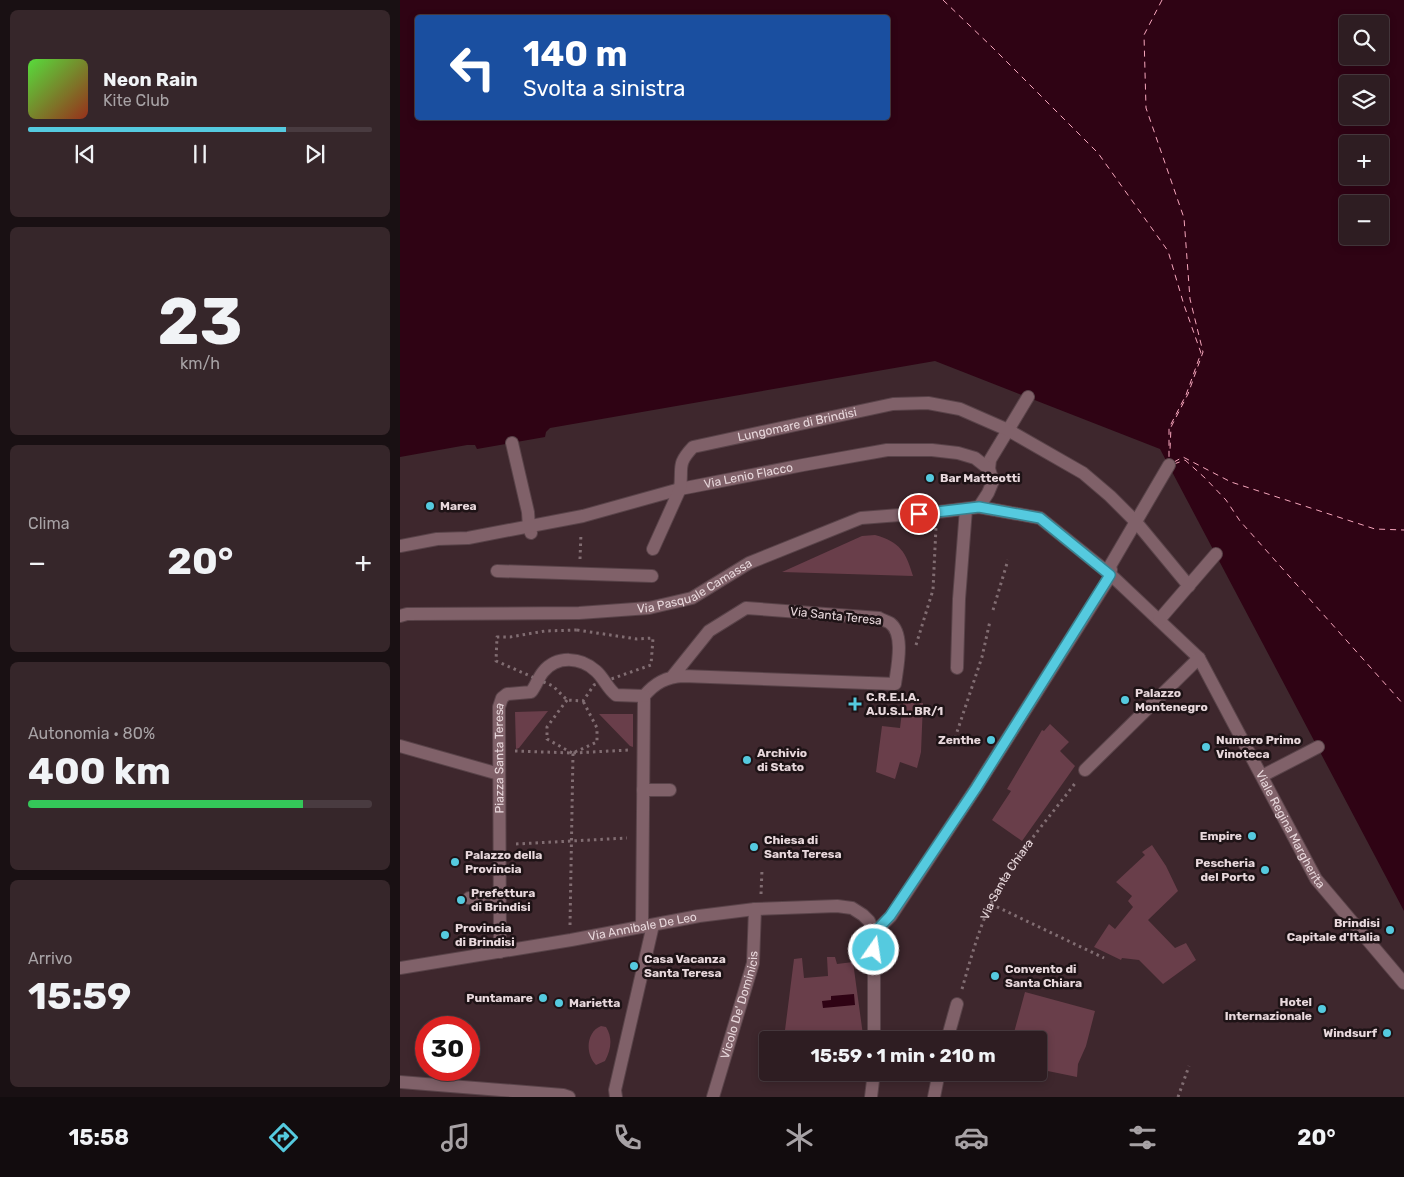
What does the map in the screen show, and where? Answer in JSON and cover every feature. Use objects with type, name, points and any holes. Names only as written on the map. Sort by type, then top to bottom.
[{"type":"street","points":[[979,507],[993,481],[989,469],[990,460],[1028,397]]},
{"type":"street","name":"Lungomare di Brindisi","points":[[653,549],[680,489],[682,480],[681,464],[684,456],[692,447],[893,404],[928,403],[960,409],[1008,430],[1082,473],[1110,496],[1136,522],[1189,586]]},
{"type":"street","points":[[512,443],[528,512],[530,530]]},
{"type":"street","name":"Via Lenio Flacco","points":[[400,546],[437,539],[468,538],[530,530],[680,489],[887,450],[932,450],[958,453],[975,458],[989,469]]},
{"type":"street","points":[[874,1031],[874,933],[890,916],[976,788],[1110,572],[1110,566],[1169,465]]},
{"type":"street","name":"Via Pasquale Camassa","points":[[400,616],[407,614],[579,613],[649,608],[692,598],[749,563],[862,518],[979,507],[1040,518],[1110,572]]},
{"type":"street","points":[[957,668],[959,599],[966,509]]},
{"type":"street","points":[[1159,620],[1216,554]]},
{"type":"street","points":[[497,571],[652,576]]},
{"type":"street","name":"Viale Regina Margherita","points":[[1110,572],[1199,658],[1316,879],[1404,983]]},
{"type":"street","name":"Via Santa Teresa","points":[[644,696],[658,683],[672,677],[683,676],[895,684],[898,634],[890,623],[879,618],[746,608],[709,631],[672,677]]},
{"type":"street","points":[[1082,774],[1199,658]]},
{"type":"street","name":"Piazza Santa Teresa","points":[[500,952],[500,703],[507,694],[531,692],[544,671],[551,665],[569,659],[588,664],[597,671],[609,689],[616,695],[644,696]]},
{"type":"street","points":[[616,1091],[648,926],[643,837],[644,696]]},
{"type":"street","points":[[400,746],[499,774]]},
{"type":"street","points":[[1262,776],[1318,747]]},
{"type":"street","points":[[643,790],[670,790]]},
{"type":"street","points":[[470,898],[499,897]]},
{"type":"street","name":"Via Annibale De Leo","points":[[400,968],[571,940],[699,916],[755,909],[837,906],[852,908],[863,914],[874,933]]},
{"type":"street","name":"Vicolo De' Dominicis","points":[[713,1097],[753,963],[755,909]]},
{"type":"street","points":[[949,1031],[958,1000]]},
{"type":"street","points":[[871,1097],[873,1081]]},
{"type":"street","points":[[934,1097],[937,1081]]},
{"type":"street","points":[[400,1082],[569,1097]]},
{"type":"path","points":[[898,654],[914,653],[933,590],[938,512]]},
{"type":"path","points":[[993,610],[1008,560]]},
{"type":"path","points":[[955,738],[982,656],[990,621]]},
{"type":"path","points":[[538,679],[496,661],[497,637],[510,637],[545,631],[577,630],[638,639],[653,638],[651,665],[604,681]]},
{"type":"path","points":[[554,686],[567,700],[583,701],[597,728],[597,742],[573,753]]},
{"type":"path","points":[[567,700],[547,727],[547,739],[573,753]]},
{"type":"path","points":[[499,750],[573,753],[634,750]]},
{"type":"path","points":[[571,940],[573,753]]},
{"type":"path","name":"Via Santa Chiara","points":[[958,1000],[978,935],[990,904],[1008,873],[1082,774]]},
{"type":"path","points":[[499,846],[643,837]]},
{"type":"path","points":[[761,889],[762,870]]},
{"type":"path","points":[[990,904],[1104,958]]},
{"type":"path","points":[[1178,1097],[1189,1066]]},
{"type":"shaded area","points":[[400,0],[1404,0],[1404,911],[1160,449],[935,361],[550,428],[546,432],[545,437],[477,449],[475,445],[400,457]]},
{"type":"shaded area","points":[[875,535],[891,541],[901,549],[908,560],[913,576],[782,572],[862,536]]},
{"type":"shaded area","points":[[903,703],[923,703],[921,752],[917,768],[900,762],[895,779],[876,772],[882,726],[900,728]]},
{"type":"shaded area","points":[[548,711],[519,748],[516,749],[515,712]]},
{"type":"shaded area","points":[[599,714],[633,714],[633,747],[630,746]]},
{"type":"shaded area","points":[[1050,724],[1069,742],[1060,751],[1075,766],[1022,841],[992,820],[1011,791],[1007,789],[1042,730],[1044,731]]},
{"type":"shaded area","points":[[1152,845],[1166,866],[1178,891],[1148,920],[1175,948],[1186,943],[1196,960],[1163,984],[1139,960],[1122,958],[1121,960],[1094,947],[1109,924],[1115,929],[1133,907],[1128,901],[1132,896],[1116,882],[1145,855],[1142,852]]},
{"type":"shaded area","points":[[827,957],[835,957],[837,964],[853,962],[862,1031],[785,1031],[794,959],[802,958],[804,978],[828,976]]},
{"type":"shaded area","points":[[1025,992],[1095,1011],[1086,1046],[1078,1064],[1077,1077],[1047,1071],[1047,1031],[1014,1031]]},
{"type":"shaded area","points":[[854,994],[855,1005],[823,1008],[822,1001],[831,1000],[831,996]]},
{"type":"shaded area","points":[[601,1026],[606,1027],[610,1035],[609,1053],[605,1061],[596,1065],[590,1055],[589,1044],[592,1033]]},
{"type":"ferry route","points":[[943,0],[1098,153],[1168,251],[1201,353],[1186,395],[1169,428],[1169,460]]},
{"type":"ferry route","points":[[1162,0],[1144,35],[1146,108],[1184,218],[1190,299],[1203,352],[1188,394],[1171,427],[1170,450]]},
{"type":"ferry route","points":[[1174,462],[1183,457],[1231,482],[1375,529],[1404,530]]},
{"type":"ferry route","points":[[1174,464],[1185,460],[1226,500],[1240,521],[1404,705]]},
{"type":"place","name":"Bar Matteotti","points":[[930,478]]},
{"type":"place","name":"Marea","points":[[430,506]]},
{"type":"place","name":"Palazzo Montenegro","points":[[1125,700]]},
{"type":"place","name":"C.R.E.I.A. A.U.S.L. BR/1","points":[[855,704]]},
{"type":"place","name":"Zenthe","points":[[991,740]]},
{"type":"place","name":"Numero Primo Vinoteca","points":[[1206,747]]},
{"type":"place","name":"Archivio di Stato","points":[[747,760]]},
{"type":"place","name":"Empire","points":[[1252,836]]},
{"type":"place","name":"Chiesa di Santa Teresa","points":[[754,847]]},
{"type":"place","name":"Palazzo della Provincia","points":[[455,862]]},
{"type":"place","name":"Pescheria del Porto","points":[[1265,870]]},
{"type":"place","name":"Prefettura di Brindisi","points":[[461,900]]},
{"type":"place","name":"Brindisi Capitale d'Italia","points":[[1390,930]]},
{"type":"place","name":"Provincia di Brindisi","points":[[445,935]]},
{"type":"place","name":"Casa Vacanza Santa Teresa","points":[[634,966]]},
{"type":"place","name":"Convento di Santa Chiara","points":[[995,976]]},
{"type":"place","name":"Puntamare","points":[[543,998]]},
{"type":"place","name":"Marietta","points":[[559,1003]]},
{"type":"place","name":"Hotel Internazionale","points":[[1322,1009]]},
{"type":"place","name":"Windsurf","points":[[1387,1033]]},
{"type":"route","points":[[874,950],[874,933],[890,916],[976,788],[1110,575],[1040,518],[979,507],[919,514]]}]
